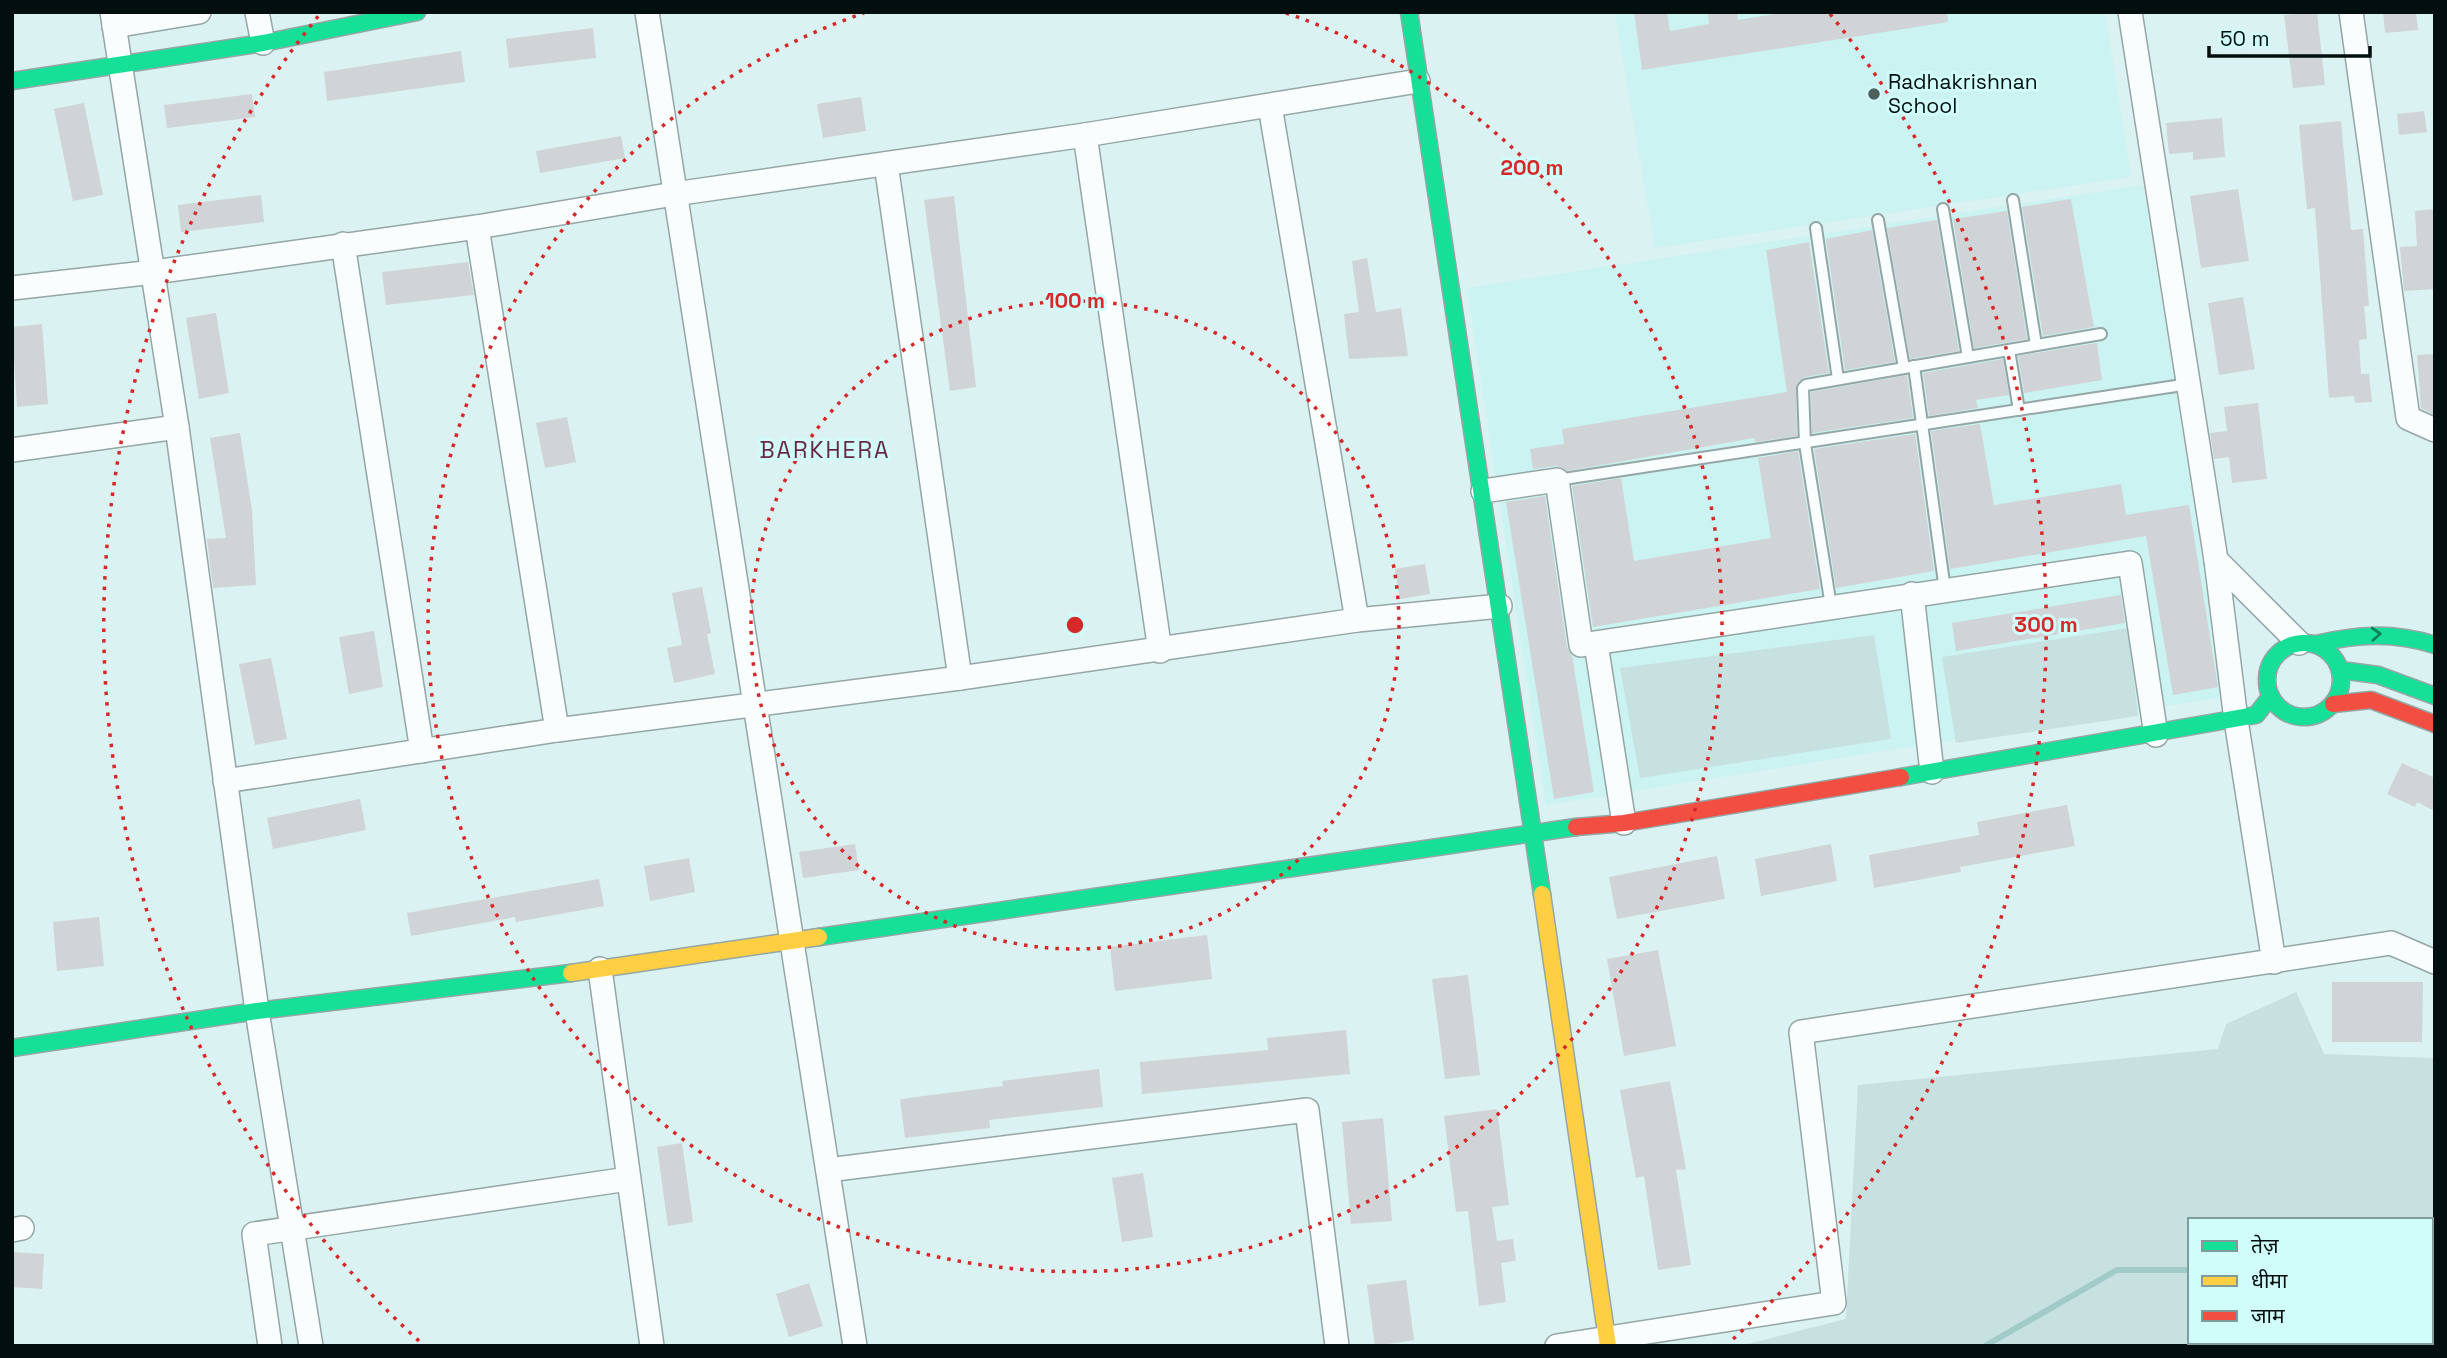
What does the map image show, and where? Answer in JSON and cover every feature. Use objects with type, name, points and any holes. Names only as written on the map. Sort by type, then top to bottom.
[{"type":"street","points":[[257,12],[263,43]]},
{"type":"street","points":[[12,81],[263,43],[417,12]]},
{"type":"street","points":[[647,12],[855,1346]]},
{"type":"street","points":[[1409,12],[1483,491],[1608,1341]]},
{"type":"street","points":[[2130,12],[2216,560],[2236,720],[2274,962]]},
{"type":"street","points":[[2351,12],[2408,418],[2435,430]]},
{"type":"street","points":[[188,13],[113,19],[177,427],[257,1010],[311,1346]]},
{"type":"street","points":[[12,288],[154,272],[477,227],[674,194],[1085,135],[1419,81]]},
{"type":"street","points":[[1270,106],[1357,620]]},
{"type":"street","points":[[1085,135],[1160,651]]},
{"type":"street","points":[[886,164],[960,678]]},
{"type":"street","points":[[477,227],[557,730]]},
{"type":"street","points":[[343,244],[422,751]]},
{"type":"street","points":[[12,450],[177,427]]},
{"type":"street","points":[[1483,491],[1557,480],[1581,645],[2130,563],[2156,736]]},
{"type":"street","points":[[2216,560],[2307,644],[2327,650],[2340,670],[2339,693],[2333,704]]},
{"type":"street","points":[[1912,594],[1933,772]]},
{"type":"street","points":[[225,781],[557,730],[757,706],[1160,651],[1357,620],[1500,606]]},
{"type":"street","points":[[2435,645],[2388,633],[2349,636],[2278,653],[2268,673],[2271,696],[2288,713],[2300,717],[2312,716],[2333,704],[2371,700],[2435,724]]},
{"type":"street","points":[[1596,644],[1624,823]]},
{"type":"street","points":[[2340,670],[2378,675],[2435,696]]},
{"type":"street","points":[[12,1048],[257,1010],[600,970],[1533,831],[1624,823],[2156,736],[2256,715],[2271,696]]},
{"type":"street","points":[[1557,1346],[1608,1341],[1834,1303],[1801,1032],[2391,943],[2435,962]]},
{"type":"street","points":[[600,970],[652,1346]]},
{"type":"street","points":[[828,1170],[1307,1110],[1337,1346]]},
{"type":"street","points":[[270,1346],[254,1234],[628,1179]]},
{"type":"lane","points":[[2013,200],[2036,345]]},
{"type":"lane","points":[[1943,209],[1968,357]]},
{"type":"lane","points":[[1878,220],[1923,424],[1945,590]]},
{"type":"lane","points":[[1816,228],[1838,379]]},
{"type":"lane","points":[[1831,606],[1805,444],[1802,388],[1838,379],[2101,334]]},
{"type":"lane","points":[[2009,350],[2018,410]]},
{"type":"lane","points":[[1557,480],[2189,384]]},
{"type":"shaded area","name":"Radhakrishnan School","points":[[1615,12],[2105,12],[2131,177],[1655,248]]},
{"type":"shaded area","points":[[2143,185],[2224,697],[1546,805],[1467,288]]},
{"type":"shaded area","points":[[2128,628],[2138,716],[1956,743],[1942,657]]},
{"type":"shaded area","points":[[1874,635],[1891,739],[1640,778],[1620,668]]},
{"type":"shaded area","points":[[2296,992],[2324,1054],[2435,1058],[2435,1324],[2433,1218],[2188,1218],[2188,1344],[2356,1344],[2354,1346],[1740,1346],[1846,1319],[1858,1085],[2218,1049],[2226,1024]]},
{"type":"building","points":[[1634,12],[1667,12],[1670,31],[1709,24],[1708,12],[1737,12],[1738,20],[1787,12],[1947,12],[1948,22],[1642,70]]},
{"type":"building","points":[[2317,12],[2325,85],[2293,88],[2284,15]]},
{"type":"building","points":[[2383,12],[2416,12],[2418,30],[2385,33]]},
{"type":"building","points":[[593,28],[596,58],[509,68],[506,39]]},
{"type":"building","points":[[461,51],[465,82],[327,101],[324,72]]},
{"type":"building","points":[[252,94],[255,117],[167,128],[164,105]]},
{"type":"building","points":[[861,97],[866,131],[823,138],[817,104]]},
{"type":"building","points":[[84,103],[103,195],[73,201],[54,109]]},
{"type":"building","points":[[2424,111],[2427,132],[2399,135],[2397,114]]},
{"type":"building","points":[[2222,118],[2225,157],[2193,160],[2193,152],[2169,154],[2166,123]]},
{"type":"building","points":[[2341,121],[2351,230],[2363,229],[2369,306],[2364,306],[2367,339],[2359,340],[2361,374],[2369,374],[2372,402],[2355,403],[2354,396],[2329,398],[2315,208],[2307,209],[2299,125]]},
{"type":"building","points":[[621,136],[625,158],[540,173],[536,151]]},
{"type":"building","points":[[2238,189],[2249,261],[2201,268],[2190,196]]},
{"type":"building","points":[[261,195],[264,222],[181,232],[178,205]]},
{"type":"building","points":[[954,196],[976,387],[950,391],[924,200]]},
{"type":"building","points":[[2071,199],[2094,327],[2043,336],[2022,207]]},
{"type":"building","points":[[2435,209],[2435,289],[2404,291],[2400,247],[2417,246],[2415,211]]},
{"type":"building","points":[[2007,211],[2027,339],[1974,348],[1953,219]]},
{"type":"building","points":[[1937,220],[1959,351],[1910,359],[1887,228]]},
{"type":"building","points":[[1872,230],[1895,362],[1845,370],[1826,239]]},
{"type":"building","points":[[1809,242],[1829,373],[1804,377],[1796,385],[1797,436],[1755,442],[1754,438],[1567,471],[1556,466],[1533,469],[1530,449],[1564,444],[1562,429],[1787,392],[1766,250]]},
{"type":"building","points":[[1367,258],[1376,312],[1401,308],[1408,356],[1349,359],[1344,314],[1359,312],[1352,261]]},
{"type":"building","points":[[468,262],[474,295],[386,305],[382,272]]},
{"type":"building","points":[[2243,297],[2255,369],[2219,375],[2208,303]]},
{"type":"building","points":[[216,313],[229,393],[199,399],[186,318]]},
{"type":"building","points":[[42,324],[48,404],[17,407],[12,327]]},
{"type":"building","points":[[2097,343],[2102,380],[2024,393],[2018,356]]},
{"type":"building","points":[[2435,354],[2435,415],[2421,408],[2417,355]]},
{"type":"building","points":[[2003,359],[2009,395],[1976,400],[1978,408],[1929,416],[1923,373]]},
{"type":"building","points":[[1907,375],[1913,418],[1812,433],[1811,392]]},
{"type":"building","points":[[2258,403],[2267,479],[2232,483],[2229,457],[2214,459],[2210,433],[2227,431],[2224,407]]},
{"type":"building","points":[[567,417],[576,462],[545,468],[536,423]]},
{"type":"building","points":[[1980,424],[1994,505],[2121,484],[2126,515],[2189,505],[2218,687],[2173,695],[2146,536],[1950,569],[1931,431]]},
{"type":"building","points":[[240,433],[252,510],[256,585],[213,588],[207,539],[226,538],[210,438]]},
{"type":"building","points":[[1915,434],[1934,571],[1836,588],[1814,449]]},
{"type":"building","points":[[1798,451],[1820,589],[1593,627],[1572,486],[1621,478],[1634,561],[1771,538],[1758,458]]},
{"type":"building","points":[[1545,496],[1567,647],[1572,655],[1594,792],[1554,799],[1506,502]]},
{"type":"building","points":[[1425,564],[1430,594],[1400,599],[1395,569]]},
{"type":"building","points":[[702,587],[711,633],[707,634],[715,674],[674,683],[667,648],[682,645],[672,593]]},
{"type":"building","points":[[2121,595],[2125,623],[1956,651],[1952,623]]},
{"type":"building","points":[[374,631],[383,687],[349,694],[339,637]]},
{"type":"building","points":[[271,658],[287,739],[255,745],[239,664]]},
{"type":"building","points":[[2402,763],[2435,778],[2435,811],[2417,802],[2415,807],[2387,794]]},
{"type":"building","points":[[360,799],[366,830],[273,849],[267,818]]},
{"type":"building","points":[[2067,805],[2075,846],[1960,867],[1961,872],[1874,888],[1869,855],[1979,835],[1977,822]]},
{"type":"building","points":[[855,844],[859,870],[803,878],[799,852]]},
{"type":"building","points":[[1831,844],[1837,881],[1761,896],[1755,859]]},
{"type":"building","points":[[1717,856],[1725,899],[1617,919],[1609,877]]},
{"type":"building","points":[[689,858],[695,892],[650,901],[644,866]]},
{"type":"building","points":[[599,879],[604,906],[516,922],[515,917],[411,936],[407,913]]},
{"type":"building","points":[[99,917],[104,966],[57,971],[53,922]]},
{"type":"building","points":[[1207,935],[1212,979],[1115,991],[1110,947]]},
{"type":"building","points":[[1658,950],[1676,1046],[1624,1056],[1607,959]]},
{"type":"building","points":[[1468,975],[1480,1075],[1445,1079],[1432,979]]},
{"type":"building","points":[[2332,982],[2423,982],[2422,1042],[2332,1042]]},
{"type":"building","points":[[1346,1030],[1350,1074],[1142,1094],[1140,1062],[1268,1050],[1267,1038]]},
{"type":"building","points":[[1099,1069],[1103,1107],[989,1120],[990,1128],[905,1138],[900,1099],[1003,1086],[1002,1081]]},
{"type":"building","points":[[1670,1081],[1686,1169],[1676,1170],[1691,1265],[1658,1270],[1644,1176],[1636,1178],[1620,1090]]},
{"type":"building","points":[[1497,1109],[1509,1205],[1492,1207],[1497,1241],[1513,1239],[1516,1261],[1501,1263],[1506,1302],[1479,1306],[1468,1211],[1456,1212],[1444,1116]]},
{"type":"building","points":[[1383,1118],[1392,1221],[1351,1224],[1342,1122]]},
{"type":"building","points":[[682,1143],[693,1222],[668,1226],[657,1147]]},
{"type":"building","points":[[1143,1173],[1153,1237],[1122,1242],[1112,1178]]},
{"type":"building","points":[[12,1252],[44,1254],[42,1289],[12,1287]]},
{"type":"building","points":[[1406,1280],[1414,1340],[1375,1346],[1367,1285]]},
{"type":"building","points":[[809,1283],[823,1326],[789,1337],[776,1294]]},
{"type":"waterway","points":[[1985,1346],[2117,1270],[2188,1270]]},
{"type":"traffic: fast","points":[[12,81],[263,43],[417,12]]},
{"type":"traffic: fast","points":[[1409,12],[1542,894]]},
{"type":"traffic: fast","points":[[2316,644],[2346,638],[2390,636],[2435,645]]},
{"type":"traffic: fast","points":[[2304,643],[2318,646],[2330,654],[2338,666],[2341,680],[2338,694],[2330,706],[2318,714],[2304,717],[2290,714],[2278,706],[2270,694],[2267,680],[2270,666],[2278,654],[2290,646],[2304,643]]},
{"type":"traffic: fast","points":[[2340,670],[2378,675],[2435,696]]},
{"type":"traffic: fast","points":[[1901,777],[2256,715],[2271,696]]},
{"type":"traffic: fast","points":[[819,937],[1576,827]]},
{"type":"traffic: fast","points":[[12,1048],[257,1011],[571,973]]},
{"type":"traffic: slow","points":[[1542,894],[1608,1346]]},
{"type":"traffic: slow","points":[[571,973],[819,937]]},
{"type":"traffic: jam","points":[[2333,704],[2371,700],[2435,724]]},
{"type":"traffic: jam","points":[[1576,827],[1624,823],[1901,777]]},
{"type":"place","name":"Radhakrishnan School","points":[[1874,94]]},
{"type":"district","name":"BARKHERA","points":[[825,450]]}]
